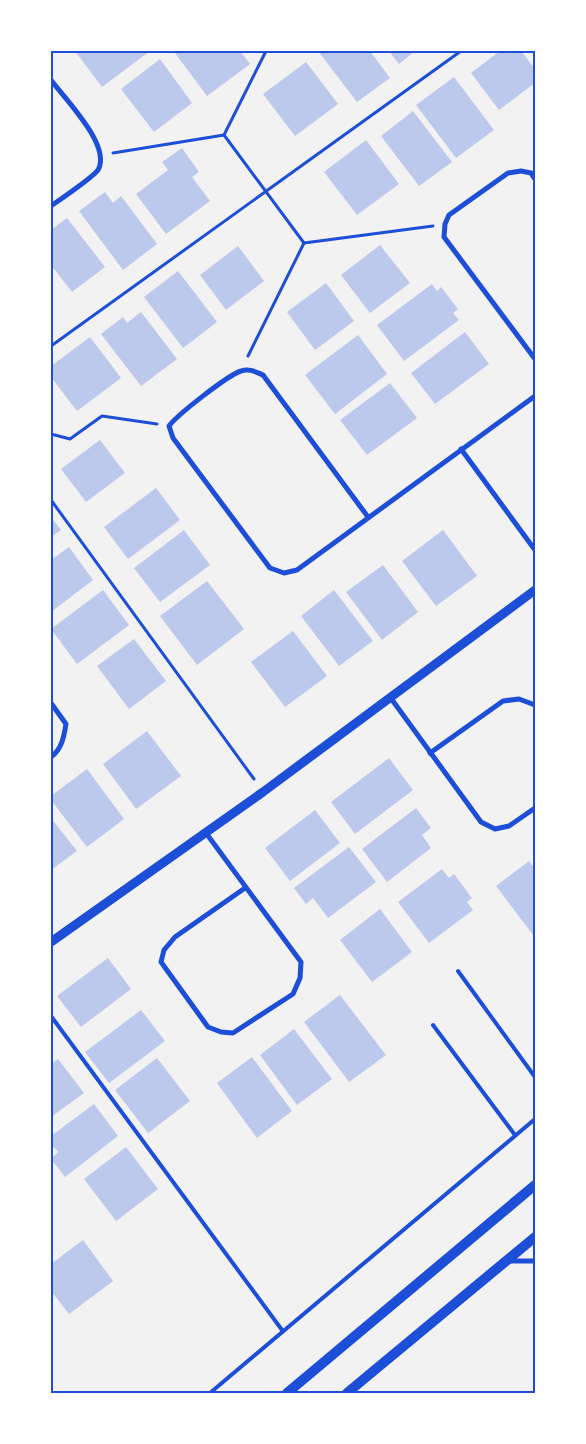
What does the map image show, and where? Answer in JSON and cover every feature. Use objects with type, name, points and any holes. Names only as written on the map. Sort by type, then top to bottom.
[{"type":"main road","points":[[287,1393],[535,1185]]},
{"type":"main road","points":[[347,1393],[535,1237]]},
{"type":"street","points":[[51,80],[96,138],[101,155],[98,170],[51,206]]},
{"type":"street","points":[[535,179],[531,173],[521,171],[508,173],[450,215],[445,224],[444,237],[535,359]]},
{"type":"street","points":[[368,517],[263,375],[254,370],[241,371],[177,415],[169,426],[173,438],[270,568],[284,573],[297,570],[535,396]]},
{"type":"street","points":[[461,449],[535,550]]},
{"type":"street","points":[[51,942],[263,792],[535,590]]},
{"type":"street","points":[[390,698],[481,822],[495,829],[509,826],[535,808]]},
{"type":"street","points":[[430,753],[503,701],[519,699],[535,705]]},
{"type":"street","points":[[51,703],[66,724],[63,740],[57,753],[51,757]]},
{"type":"street","points":[[206,833],[301,962],[300,978],[293,994],[233,1033],[221,1032],[208,1026],[162,962],[164,950],[175,937],[245,888]]},
{"type":"street","points":[[505,1261],[535,1261]]},
{"type":"lane","points":[[458,972],[535,1077]]},
{"type":"lane","points":[[51,1016],[282,1330]]},
{"type":"lane","points":[[433,1025],[515,1135]]},
{"type":"lane","points":[[210,1393],[282,1330],[534,1120]]},
{"type":"path","points":[[224,134],[266,51]]},
{"type":"path","points":[[51,346],[461,51]]},
{"type":"path","points":[[101,155],[224,134]]},
{"type":"path","points":[[224,134],[304,243]]},
{"type":"path","points":[[304,243],[445,224]]},
{"type":"path","points":[[241,371],[304,243]]},
{"type":"path","points":[[51,434],[70,439],[102,416],[169,426]]},
{"type":"path","points":[[51,500],[263,792]]},
{"type":"building","points":[[75,51],[150,51],[102,87]]},
{"type":"building","points":[[178,51],[240,51],[250,64],[207,96],[175,53]]},
{"type":"building","points":[[318,51],[370,51],[390,78],[357,102]]},
{"type":"building","points":[[389,51],[415,51],[399,64]]},
{"type":"building","points":[[500,51],[521,51],[535,69],[535,83],[499,110],[471,73]]},
{"type":"building","points":[[160,59],[192,103],[154,132],[121,89]]},
{"type":"building","points":[[306,62],[338,104],[295,136],[263,94]]},
{"type":"building","points":[[454,77],[494,130],[456,158],[416,105]]},
{"type":"building","points":[[413,111],[452,162],[419,186],[381,136]]},
{"type":"building","points":[[366,140],[399,184],[357,215],[324,172]]},
{"type":"building","points":[[182,148],[199,172],[192,177],[210,201],[166,234],[136,194],[168,170],[162,162]]},
{"type":"building","points":[[105,192],[113,203],[121,196],[157,244],[123,270],[79,211]]},
{"type":"building","points":[[67,218],[105,267],[72,292],[51,265],[51,230]]},
{"type":"building","points":[[380,245],[410,283],[370,313],[341,275]]},
{"type":"building","points":[[238,246],[264,281],[226,310],[200,275]]},
{"type":"building","points":[[178,271],[217,322],[183,348],[144,297]]},
{"type":"building","points":[[326,283],[354,321],[315,350],[287,312]]},
{"type":"building","points":[[432,284],[437,291],[441,287],[458,309],[453,313],[459,320],[404,361],[377,325]]},
{"type":"building","points":[[141,312],[177,359],[141,386],[101,334],[123,317],[127,323]]},
{"type":"building","points":[[465,332],[489,364],[435,404],[411,373]]},
{"type":"building","points":[[358,335],[387,374],[335,414],[305,375]]},
{"type":"building","points":[[90,337],[121,378],[77,411],[51,377],[51,366]]},
{"type":"building","points":[[390,383],[417,418],[367,455],[340,420]]},
{"type":"building","points":[[100,440],[125,473],[86,502],[61,469]]},
{"type":"building","points":[[156,488],[180,520],[128,559],[104,527]]},
{"type":"building","points":[[51,517],[61,530],[51,537]]},
{"type":"building","points":[[184,530],[210,565],[160,602],[134,568]]},
{"type":"building","points":[[443,530],[477,576],[436,606],[402,561]]},
{"type":"building","points":[[69,547],[93,580],[51,612],[51,560]]},
{"type":"building","points":[[383,565],[418,612],[382,640],[346,592]]},
{"type":"building","points":[[207,581],[244,629],[197,665],[160,616]]},
{"type":"building","points":[[103,590],[129,625],[77,664],[51,629]]},
{"type":"building","points":[[334,590],[373,641],[339,666],[301,616]]},
{"type":"building","points":[[293,631],[327,676],[285,707],[251,662]]},
{"type":"building","points":[[134,639],[166,681],[129,709],[97,666]]},
{"type":"building","points":[[147,731],[181,776],[136,809],[103,764]]},
{"type":"building","points":[[389,758],[413,790],[355,834],[331,802]]},
{"type":"building","points":[[87,769],[124,819],[87,847],[51,800],[51,796]]},
{"type":"building","points":[[416,808],[431,828],[422,835],[431,848],[387,882],[362,849]]},
{"type":"building","points":[[315,810],[340,843],[290,881],[265,848]]},
{"type":"building","points":[[51,818],[77,851],[51,870]]},
{"type":"building","points":[[349,847],[376,882],[328,918],[313,898],[306,904],[294,888]]},
{"type":"building","points":[[529,861],[535,869],[535,933],[533,935],[496,886]]},
{"type":"building","points":[[442,869],[449,878],[454,874],[472,898],[467,902],[473,910],[429,943],[398,902]]},
{"type":"building","points":[[380,909],[412,952],[372,982],[340,940]]},
{"type":"building","points":[[108,958],[131,989],[81,1027],[57,996]]},
{"type":"building","points":[[340,995],[386,1055],[349,1082],[304,1022]]},
{"type":"building","points":[[141,1010],[165,1041],[109,1083],[85,1052]]},
{"type":"building","points":[[294,1029],[332,1079],[297,1105],[260,1055]]},
{"type":"building","points":[[252,1057],[292,1111],[257,1138],[217,1083]]},
{"type":"building","points":[[157,1058],[190,1101],[148,1133],[115,1090]]},
{"type":"building","points":[[58,1059],[84,1093],[51,1117],[51,1064]]},
{"type":"building","points":[[94,1104],[118,1136],[65,1177],[51,1159],[58,1152],[51,1144],[51,1136]]},
{"type":"building","points":[[126,1147],[158,1189],[116,1221],[84,1179]]},
{"type":"building","points":[[83,1240],[113,1281],[69,1314],[51,1291],[51,1264]]}]
